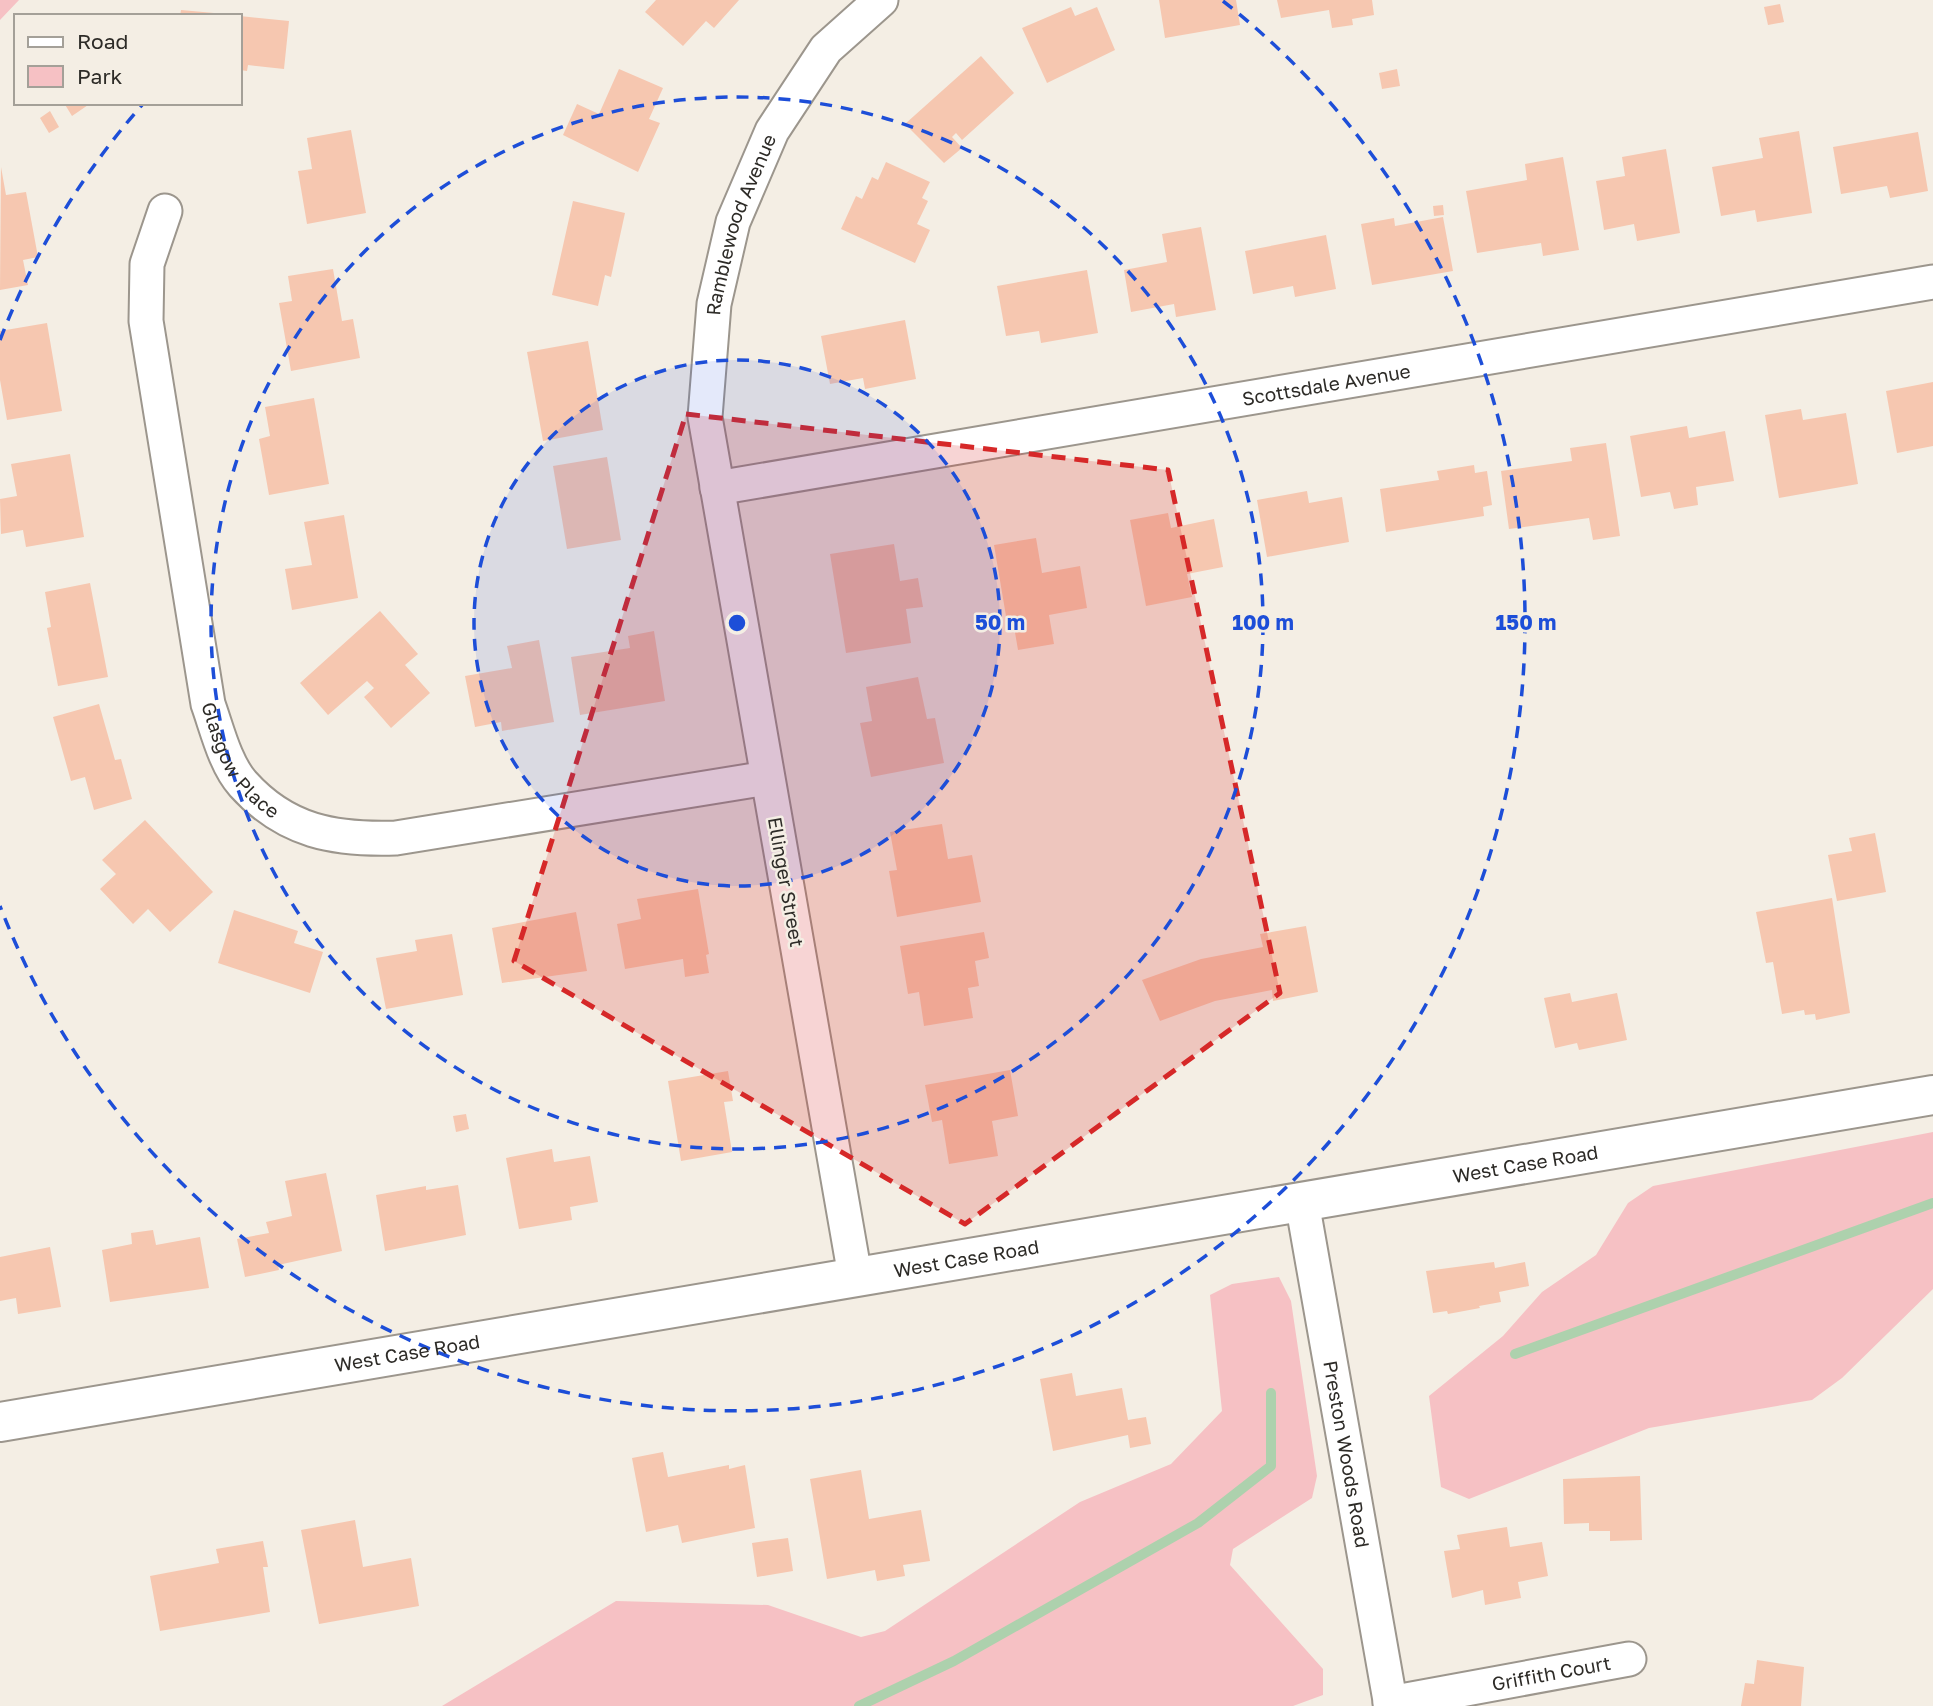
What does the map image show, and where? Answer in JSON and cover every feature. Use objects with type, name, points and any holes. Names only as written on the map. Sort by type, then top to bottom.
[{"type":"main road","name":"West Case Road","points":[[0,1422],[1933,1095]]},
{"type":"street","name":"Ramblewood Avenue","points":[[717,488],[705,417],[713,304],[733,222],[772,131],[826,48],[881,0]]},
{"type":"street","name":"Glasgow Place","points":[[165,211],[147,264],[146,321],[208,704],[223,746],[242,783],[275,811],[311,832],[354,839],[396,838],[767,778]]},
{"type":"street","name":"Scottsdale Avenue","points":[[717,488],[1933,282]]},
{"type":"street","name":"Ellinger Street","points":[[717,488],[855,1276]]},
{"type":"street","name":"Preston Woods Road","points":[[1302,1202],[1391,1704]]},
{"type":"street","name":"Griffith Court","points":[[1391,1704],[1629,1659]]},
{"type":"highlighted area","points":[[686,414],[1168,470],[1280,993],[965,1224],[514,961]]},
{"type":"green space","points":[[0,0],[19,0],[0,20]]},
{"type":"green space","points":[[1933,1132],[1933,1289],[1842,1378],[1812,1400],[1649,1428],[1469,1499],[1441,1487],[1429,1396],[1503,1336],[1542,1292],[1596,1255],[1628,1203],[1653,1186]]},
{"type":"green space","points":[[1279,1277],[1291,1301],[1317,1476],[1312,1498],[1233,1549],[1230,1565],[1323,1669],[1323,1695],[1293,1706],[442,1706],[616,1601],[768,1605],[861,1637],[885,1631],[1080,1502],[1171,1464],[1222,1411],[1210,1295],[1232,1284]]},
{"type":"building","points":[[656,0],[739,0],[714,28],[706,21],[683,46],[645,12]]},
{"type":"building","points":[[1159,0],[1236,0],[1240,25],[1165,38]]},
{"type":"building","points":[[1277,0],[1372,0],[1374,15],[1352,19],[1353,25],[1332,28],[1329,10],[1281,18]]},
{"type":"building","points":[[1780,4],[1784,22],[1768,25],[1764,7]]},
{"type":"building","points":[[1071,7],[1075,16],[1097,7],[1115,50],[1047,83],[1022,28]]},
{"type":"building","points":[[181,10],[225,14],[180,14]]},
{"type":"building","points":[[242,16],[289,21],[284,69],[248,65],[247,71],[242,70]]},
{"type":"building","points":[[981,56],[1014,93],[962,140],[956,133],[952,137],[962,148],[944,163],[905,124]]},
{"type":"building","points":[[619,69],[663,88],[649,119],[660,123],[638,172],[563,135],[577,104],[599,114]]},
{"type":"building","points":[[1397,69],[1400,86],[1382,89],[1379,73]]},
{"type":"building","points":[[65,105],[88,105],[72,116]]},
{"type":"building","points":[[50,111],[59,127],[49,133],[40,118]]},
{"type":"building","points":[[351,130],[366,213],[307,224],[298,171],[312,169],[307,138]]},
{"type":"building","points":[[1799,131],[1812,213],[1757,222],[1755,210],[1721,216],[1712,167],[1763,158],[1759,138]]},
{"type":"building","points":[[1918,132],[1928,191],[1890,198],[1887,186],[1841,194],[1833,147]]},
{"type":"building","points":[[1666,149],[1680,233],[1637,241],[1634,224],[1604,230],[1596,181],[1625,176],[1622,157]]},
{"type":"building","points":[[1563,157],[1579,250],[1543,256],[1541,243],[1477,253],[1466,191],[1527,180],[1525,164]]},
{"type":"building","points":[[886,162],[930,182],[922,198],[928,201],[917,224],[930,230],[915,263],[841,229],[856,196],[862,199],[872,177],[878,180]]},
{"type":"building","points":[[1,167],[6,195],[26,192],[38,257],[23,260],[28,285],[0,290]]},
{"type":"building","points":[[573,201],[625,213],[611,277],[605,275],[598,306],[552,295]]},
{"type":"building","points":[[1443,205],[1444,215],[1434,216],[1433,206]]},
{"type":"building","points":[[1443,217],[1453,271],[1372,285],[1361,224],[1394,218],[1395,226]]},
{"type":"building","points":[[1201,227],[1216,310],[1176,317],[1174,304],[1131,312],[1124,270],[1167,262],[1162,234]]},
{"type":"building","points":[[1326,235],[1336,289],[1295,297],[1293,286],[1253,294],[1245,251]]},
{"type":"building","points":[[333,269],[342,321],[353,319],[360,358],[291,371],[279,303],[292,301],[288,276]]},
{"type":"building","points":[[1087,270],[1098,333],[1041,343],[1039,331],[1006,336],[997,286]]},
{"type":"building","points":[[905,320],[916,379],[865,389],[863,378],[830,384],[821,336]]},
{"type":"building","points":[[47,323],[62,411],[7,420],[0,380],[0,331]]},
{"type":"building","points":[[588,341],[603,430],[543,441],[527,352]]},
{"type":"building","points":[[1933,382],[1933,446],[1897,453],[1886,391]]},
{"type":"building","points":[[314,398],[329,484],[269,495],[259,439],[270,436],[265,407]]},
{"type":"building","points":[[1801,409],[1803,420],[1846,413],[1858,484],[1779,498],[1765,415]]},
{"type":"building","points":[[1687,426],[1689,438],[1725,431],[1734,481],[1696,487],[1698,505],[1674,509],[1670,492],[1641,497],[1630,436]]},
{"type":"building","points":[[1606,443],[1620,536],[1593,540],[1589,518],[1509,529],[1501,471],[1572,461],[1570,448]]},
{"type":"building","points":[[70,454],[84,537],[26,547],[23,530],[1,534],[0,499],[17,496],[11,464]]},
{"type":"building","points":[[607,457],[621,540],[567,549],[553,466]]},
{"type":"building","points":[[1474,465],[1475,473],[1487,471],[1492,505],[1483,507],[1484,516],[1386,532],[1380,489],[1439,480],[1437,471]]},
{"type":"building","points":[[1307,491],[1309,503],[1342,497],[1349,542],[1267,557],[1257,500]]},
{"type":"building","points":[[1168,513],[1171,528],[1214,519],[1223,567],[1187,574],[1192,597],[1146,606],[1130,520]]},
{"type":"building","points":[[344,515],[358,598],[292,610],[285,569],[312,565],[304,522]]},
{"type":"building","points":[[1036,538],[1042,573],[1080,566],[1087,608],[1049,615],[1054,644],[1018,650],[1013,621],[1007,622],[994,545]]},
{"type":"building","points":[[894,544],[900,581],[918,578],[923,607],[906,609],[911,643],[846,653],[830,554]]},
{"type":"building","points":[[90,583],[108,677],[58,686],[47,628],[51,627],[45,592]]},
{"type":"building","points":[[380,611],[418,654],[405,665],[430,693],[391,728],[364,697],[374,688],[367,681],[328,715],[300,683]]},
{"type":"building","points":[[654,631],[665,701],[580,715],[571,657],[630,648],[628,636]]},
{"type":"building","points":[[539,640],[554,722],[502,731],[501,722],[475,727],[465,676],[512,668],[507,646]]},
{"type":"building","points":[[918,677],[927,719],[935,718],[944,763],[871,777],[860,723],[872,721],[866,687]]},
{"type":"building","points":[[99,704],[115,760],[121,759],[132,799],[94,810],[85,777],[71,781],[53,717]]},
{"type":"building","points":[[145,820],[213,892],[170,932],[148,909],[133,924],[100,889],[116,874],[102,860]]},
{"type":"building","points":[[942,824],[948,859],[972,855],[981,902],[897,917],[889,871],[897,870],[890,832]]},
{"type":"building","points":[[1875,833],[1886,892],[1837,901],[1828,855],[1852,851],[1849,838]]},
{"type":"building","points":[[698,889],[709,954],[706,955],[709,973],[685,977],[683,959],[625,969],[617,924],[641,919],[637,899]]},
{"type":"building","points":[[1832,898],[1850,1013],[1816,1020],[1815,1014],[1805,1015],[1804,1010],[1782,1014],[1773,962],[1766,963],[1756,912]]},
{"type":"building","points":[[234,910],[298,931],[294,943],[323,952],[310,993],[218,963]]},
{"type":"building","points":[[576,912],[587,971],[502,983],[492,928]]},
{"type":"building","points":[[1306,926],[1318,992],[1273,1001],[1272,990],[1215,1001],[1160,1021],[1142,980],[1201,959],[1263,947],[1260,934]]},
{"type":"building","points":[[984,932],[989,958],[975,961],[979,986],[968,988],[973,1018],[924,1026],[919,992],[908,994],[900,946]]},
{"type":"building","points":[[452,934],[463,995],[386,1009],[376,958],[417,951],[415,940]]},
{"type":"building","points":[[1570,993],[1572,1002],[1617,993],[1627,1040],[1579,1050],[1577,1043],[1555,1048],[1544,998]]},
{"type":"building","points":[[1010,1070],[1018,1116],[992,1121],[998,1156],[949,1164],[942,1120],[932,1122],[925,1085]]},
{"type":"building","points":[[728,1071],[733,1101],[724,1102],[732,1152],[681,1161],[668,1081]]},
{"type":"building","points":[[466,1114],[469,1129],[456,1132],[453,1116]]},
{"type":"building","points":[[552,1149],[554,1162],[590,1156],[598,1202],[570,1207],[572,1220],[519,1229],[506,1158]]},
{"type":"building","points":[[326,1173],[342,1251],[278,1265],[279,1270],[245,1277],[237,1239],[269,1233],[266,1222],[292,1216],[285,1181]]},
{"type":"building","points":[[458,1185],[466,1235],[385,1251],[376,1195],[426,1186],[426,1190]]},
{"type":"building","points":[[153,1230],[156,1245],[200,1237],[209,1288],[110,1302],[102,1250],[132,1244],[131,1233]]},
{"type":"building","points":[[50,1247],[61,1307],[18,1314],[16,1298],[0,1301],[0,1257]]},
{"type":"building","points":[[1494,1262],[1495,1268],[1525,1262],[1529,1286],[1499,1292],[1501,1302],[1479,1306],[1480,1308],[1448,1314],[1447,1311],[1433,1313],[1426,1271]]},
{"type":"building","points":[[1072,1373],[1076,1396],[1122,1388],[1128,1420],[1146,1417],[1151,1444],[1130,1448],[1128,1435],[1053,1451],[1040,1379]]},
{"type":"building","points":[[663,1452],[668,1477],[729,1465],[729,1469],[745,1465],[755,1528],[682,1543],[678,1525],[646,1532],[632,1458]]},
{"type":"building","points":[[861,1470],[869,1519],[921,1510],[930,1561],[903,1565],[905,1576],[877,1581],[875,1570],[827,1579],[810,1479]]},
{"type":"building","points":[[1640,1476],[1642,1540],[1610,1541],[1610,1531],[1589,1531],[1589,1523],[1564,1524],[1563,1479]]},
{"type":"building","points":[[355,1520],[363,1567],[411,1558],[419,1606],[319,1624],[301,1530]]},
{"type":"building","points":[[1507,1527],[1510,1547],[1542,1542],[1548,1576],[1518,1582],[1521,1598],[1485,1605],[1483,1590],[1452,1598],[1444,1551],[1460,1549],[1457,1535]]},
{"type":"building","points":[[788,1538],[793,1571],[757,1577],[752,1543]]},
{"type":"building","points":[[263,1541],[268,1567],[263,1567],[270,1612],[160,1631],[150,1576],[219,1563],[216,1549]]},
{"type":"building","points":[[1757,1660],[1804,1667],[1801,1706],[1741,1706],[1745,1683],[1754,1684]]},
{"type":"waterway","points":[[1515,1354],[1933,1203]]},
{"type":"waterway","points":[[859,1706],[954,1661],[1198,1523],[1271,1466],[1271,1393]]}]
